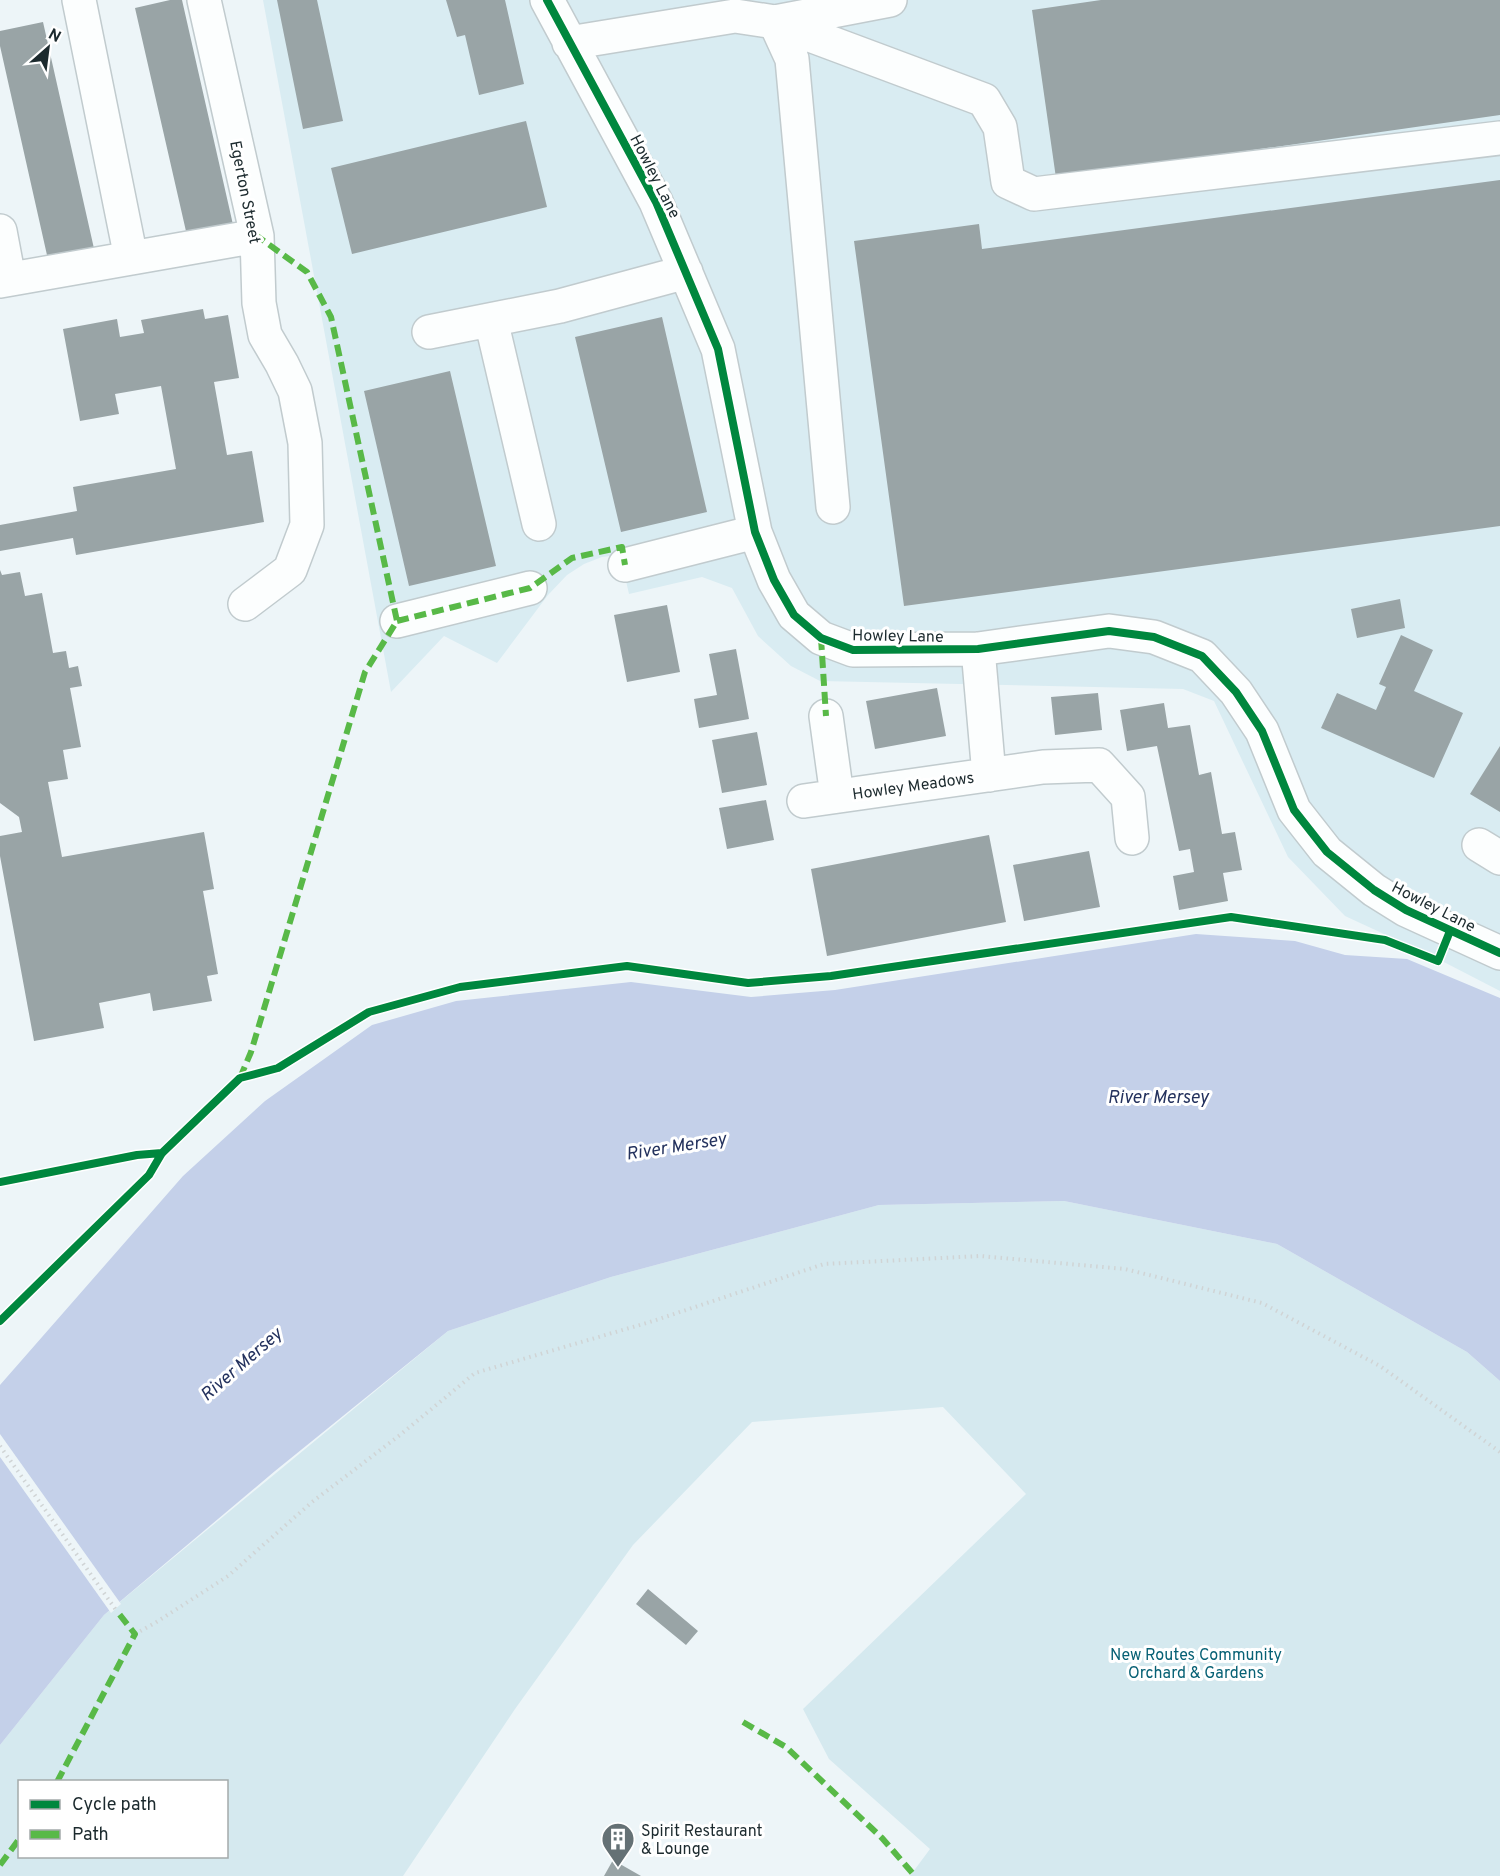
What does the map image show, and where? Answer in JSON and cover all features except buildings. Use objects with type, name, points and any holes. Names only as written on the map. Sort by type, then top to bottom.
[{"type":"street","points":[[79,0],[131,258]]},
{"type":"street","name":"Egerton Street","points":[[204,0],[257,236],[259,303],[265,335],[295,391],[305,443],[307,525],[290,570],[245,604]]},
{"type":"street","name":"Howley Lane","points":[[547,0],[656,202],[718,349],[754,532],[774,580],[794,615],[821,638],[853,650],[978,649],[1109,631],[1154,637],[1202,656],[1236,692],[1262,732],[1294,810],[1327,852],[1374,890],[1406,910],[1500,953]]},
{"type":"street","points":[[775,22],[890,0]]},
{"type":"street","points":[[569,43],[735,16],[775,22],[984,100],[1000,127],[1008,182],[1034,194],[1500,138]]},
{"type":"street","points":[[775,22],[792,59],[833,507]]},
{"type":"street","points":[[0,231],[5,280],[257,236]]},
{"type":"street","points":[[429,332],[560,306],[686,272]]},
{"type":"street","points":[[491,320],[539,524]]},
{"type":"street","points":[[625,565],[754,532]]},
{"type":"street","points":[[397,621],[530,588]]},
{"type":"street","name":"Howley Meadows","points":[[978,649],[989,775]]},
{"type":"street","name":"Howley Meadows","points":[[826,716],[837,796]]},
{"type":"street","name":"Howley Meadows","points":[[804,801],[1044,767],[1099,765],[1128,797],[1132,838]]},
{"type":"path","points":[[135,1634],[228,1576],[312,1502],[400,1435],[475,1373],[650,1322],[824,1264],[980,1256],[1025,1260],[1125,1269],[1262,1303],[1380,1366],[1500,1452]]},
{"type":"path","points":[[0,1446],[116,1610]]},
{"type":"shaded area","points":[[263,0],[1500,0],[1500,991],[1438,959],[1345,916],[1288,857],[1214,701],[1183,689],[820,681],[791,666],[758,636],[732,588],[702,577],[629,594],[620,555],[602,557],[584,564],[567,575],[548,595],[497,663],[444,636],[391,692]]},
{"type":"green space","name":"New Routes Community Orchard & Gardens","points":[[1064,1201],[1277,1244],[1467,1352],[1500,1381],[1500,1876],[910,1876],[930,1849],[829,1759],[803,1709],[1026,1494],[943,1407],[752,1422],[633,1545],[515,1709],[403,1876],[0,1876],[0,1745],[104,1615],[448,1331],[611,1277],[879,1205]]},
{"type":"water","name":"River Mersey","points":[[1196,934],[1295,941],[1345,955],[1407,959],[1500,998],[1500,1381],[1467,1352],[1277,1244],[1064,1201],[879,1205],[611,1277],[448,1331],[275,1471],[104,1615],[0,1745],[0,1385],[183,1176],[265,1101],[372,1025],[456,1001],[631,982],[751,997],[835,990]]},
{"type":"pier","points":[[0,1434],[121,1604],[111,1613],[0,1457]]},
{"type":"marked path","points":[[240,1078],[251,1052],[365,672],[397,621],[331,317],[307,272],[257,236]]},
{"type":"marked path","points":[[397,621],[530,588],[572,558],[622,547],[625,565]]},
{"type":"marked path","points":[[821,638],[826,716]]},
{"type":"marked path","points":[[58,1780],[135,1634],[116,1610]]},
{"type":"marked path","points":[[743,1722],[786,1747],[882,1838],[915,1876]]},
{"type":"marked path","points":[[0,1865],[18,1841]]},
{"type":"cycle path","points":[[547,0],[656,202],[718,349],[755,532],[774,580],[794,615],[821,638],[853,650],[978,649],[1109,631],[1154,637],[1202,656],[1236,692],[1262,731],[1294,810],[1327,852],[1374,890],[1406,910],[1500,953]]},
{"type":"cycle path","points":[[0,1321],[149,1175],[162,1153],[240,1078],[278,1068],[369,1012],[460,987],[627,966],[748,983],[831,976],[1231,917],[1385,940],[1438,961],[1450,931]]},
{"type":"cycle path","points":[[0,1182],[137,1155],[162,1153]]},
{"type":"place","name":"Spirit Restaurant & Lounge","points":[[618,1868]]}]
